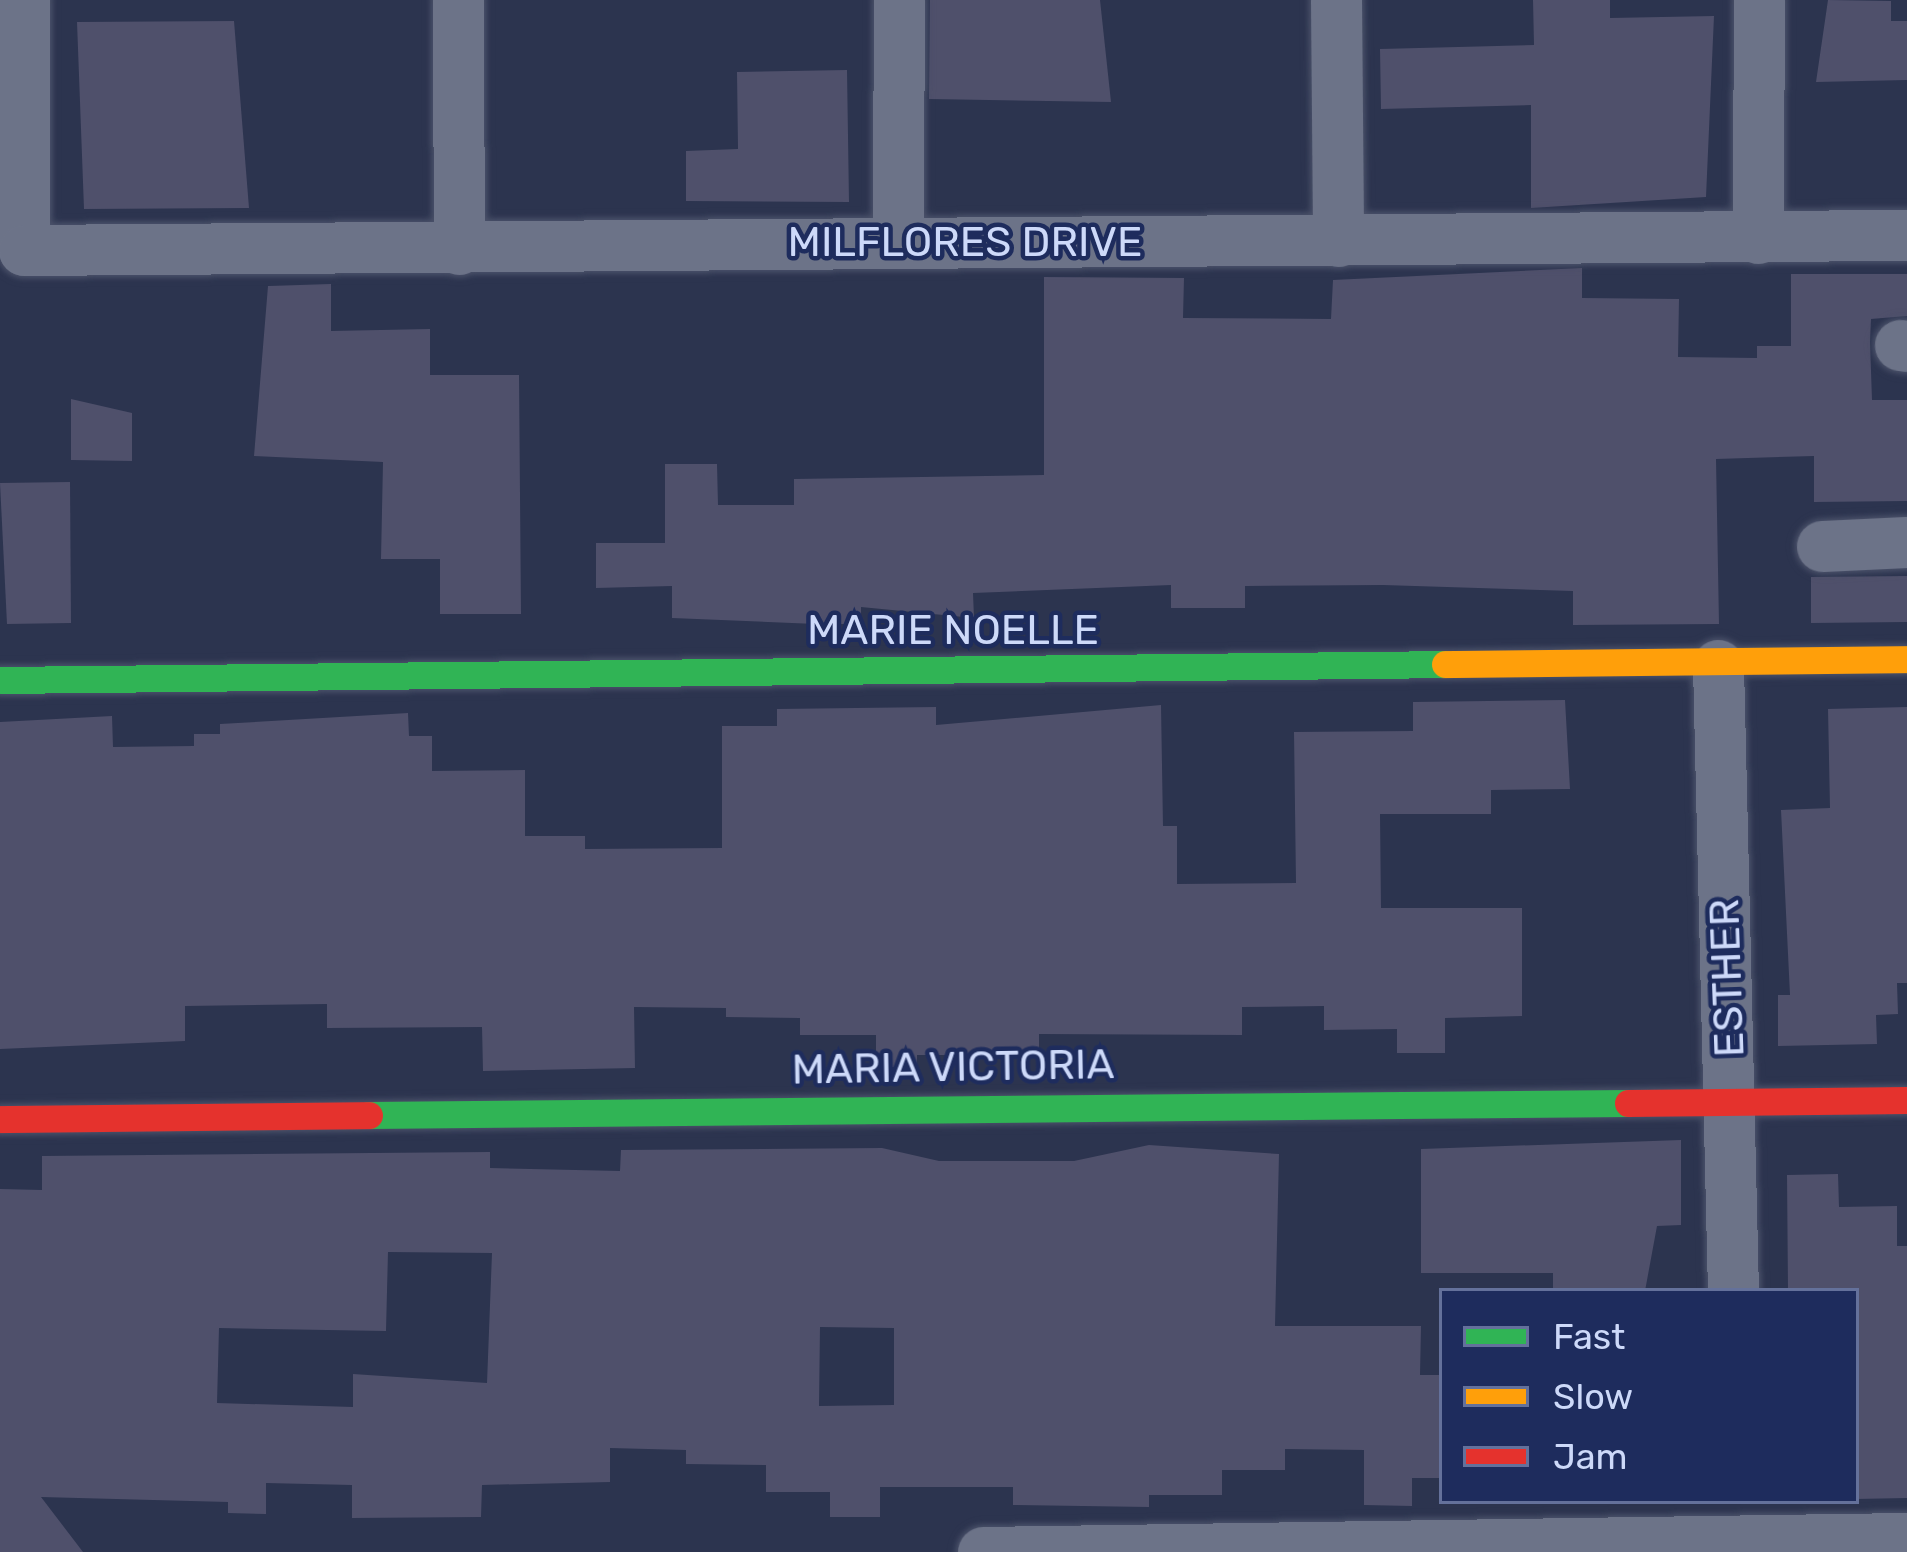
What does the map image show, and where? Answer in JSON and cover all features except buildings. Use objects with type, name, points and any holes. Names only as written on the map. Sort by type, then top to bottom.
[{"type":"street","points":[[12,263],[24,0]]},
{"type":"street","points":[[458,0],[459,249]]},
{"type":"street","points":[[898,0],[898,241]]},
{"type":"street","points":[[1336,0],[1338,241]]},
{"type":"street","points":[[1758,238],[1759,0]]},
{"type":"street","name":"MILFLORES DRIVE","points":[[12,263],[898,241],[1907,236]]},
{"type":"street","points":[[1822,546],[1907,542]]},
{"type":"street","name":"MARIE NOELLE","points":[[0,680],[1718,665],[1907,659]]},
{"type":"street","name":"ESTHER","points":[[1718,665],[1733,1288]]},
{"type":"street","name":"MARIA VICTORIA","points":[[0,1119],[1907,1100]]},
{"type":"street","points":[[983,1552],[1736,1530],[1907,1538]]},
{"type":"traffic: fast","points":[[0,680],[1445,664]]},
{"type":"traffic: fast","points":[[369,1115],[1628,1103]]},
{"type":"traffic: slow","points":[[1445,664],[1907,659]]},
{"type":"traffic: jam","points":[[1628,1103],[1907,1100]]},
{"type":"traffic: jam","points":[[0,1119],[369,1115]]}]
